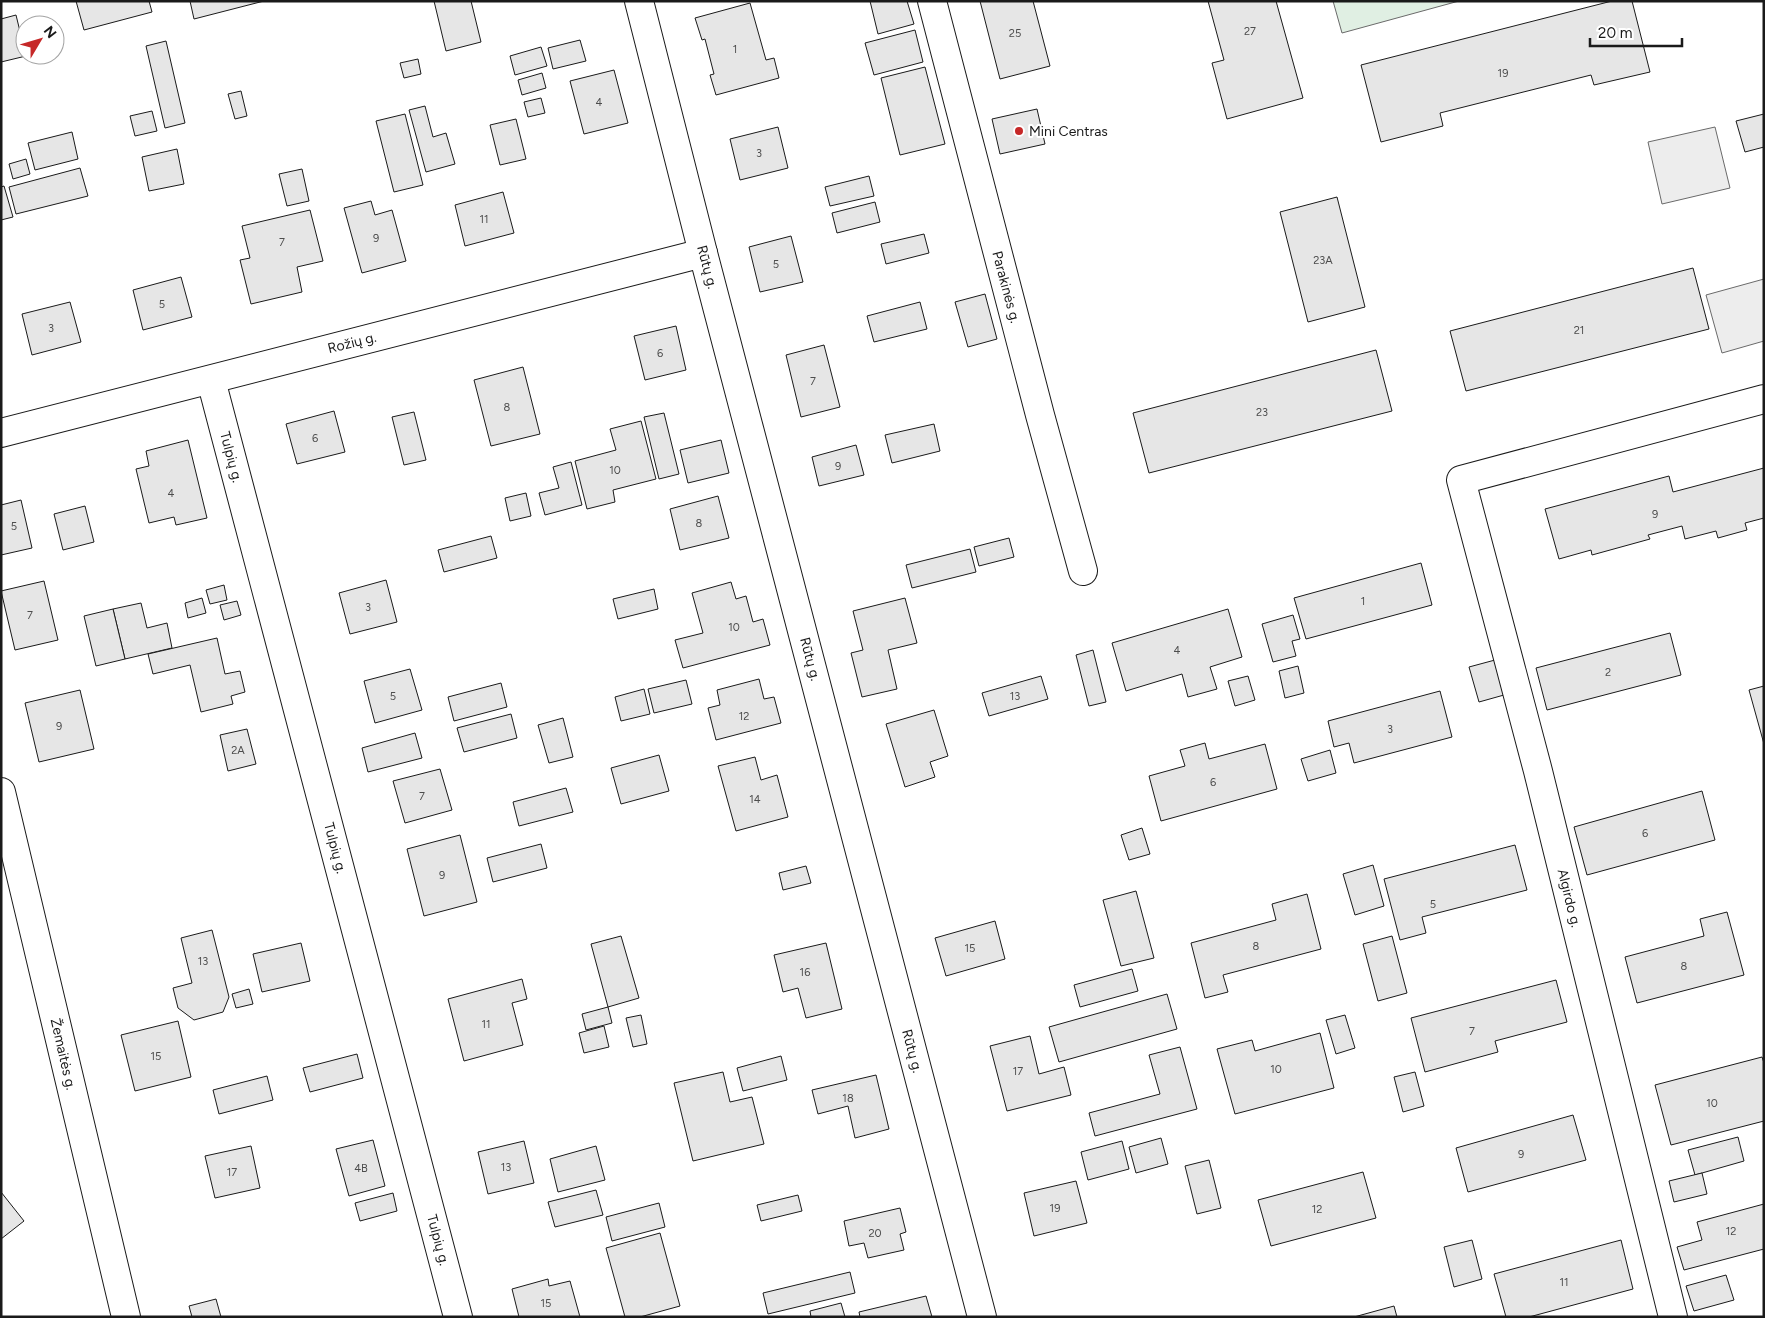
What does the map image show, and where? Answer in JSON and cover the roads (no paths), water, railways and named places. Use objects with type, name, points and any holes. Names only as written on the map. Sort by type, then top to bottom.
[{"type":"street","name":"Rūtų g.","points":[[640,1],[703,253],[982,1317]]},
{"type":"street","name":"Parakinės g.","points":[[932,1],[1040,415],[1083,571]]},
{"type":"street","name":"Rožių g.","points":[[1,433],[703,253]]},
{"type":"street","name":"Tulpių g.","points":[[211,380],[458,1317]]},
{"type":"street","name":"Algirdo g.","points":[[1669,1316],[1538,771],[1461,480],[1764,399]]},
{"type":"street","name":"Žemaitės g.","points":[[1,792],[126,1317]]},
{"type":"place","name":"Mini Centras","points":[[1019,131]]}]
